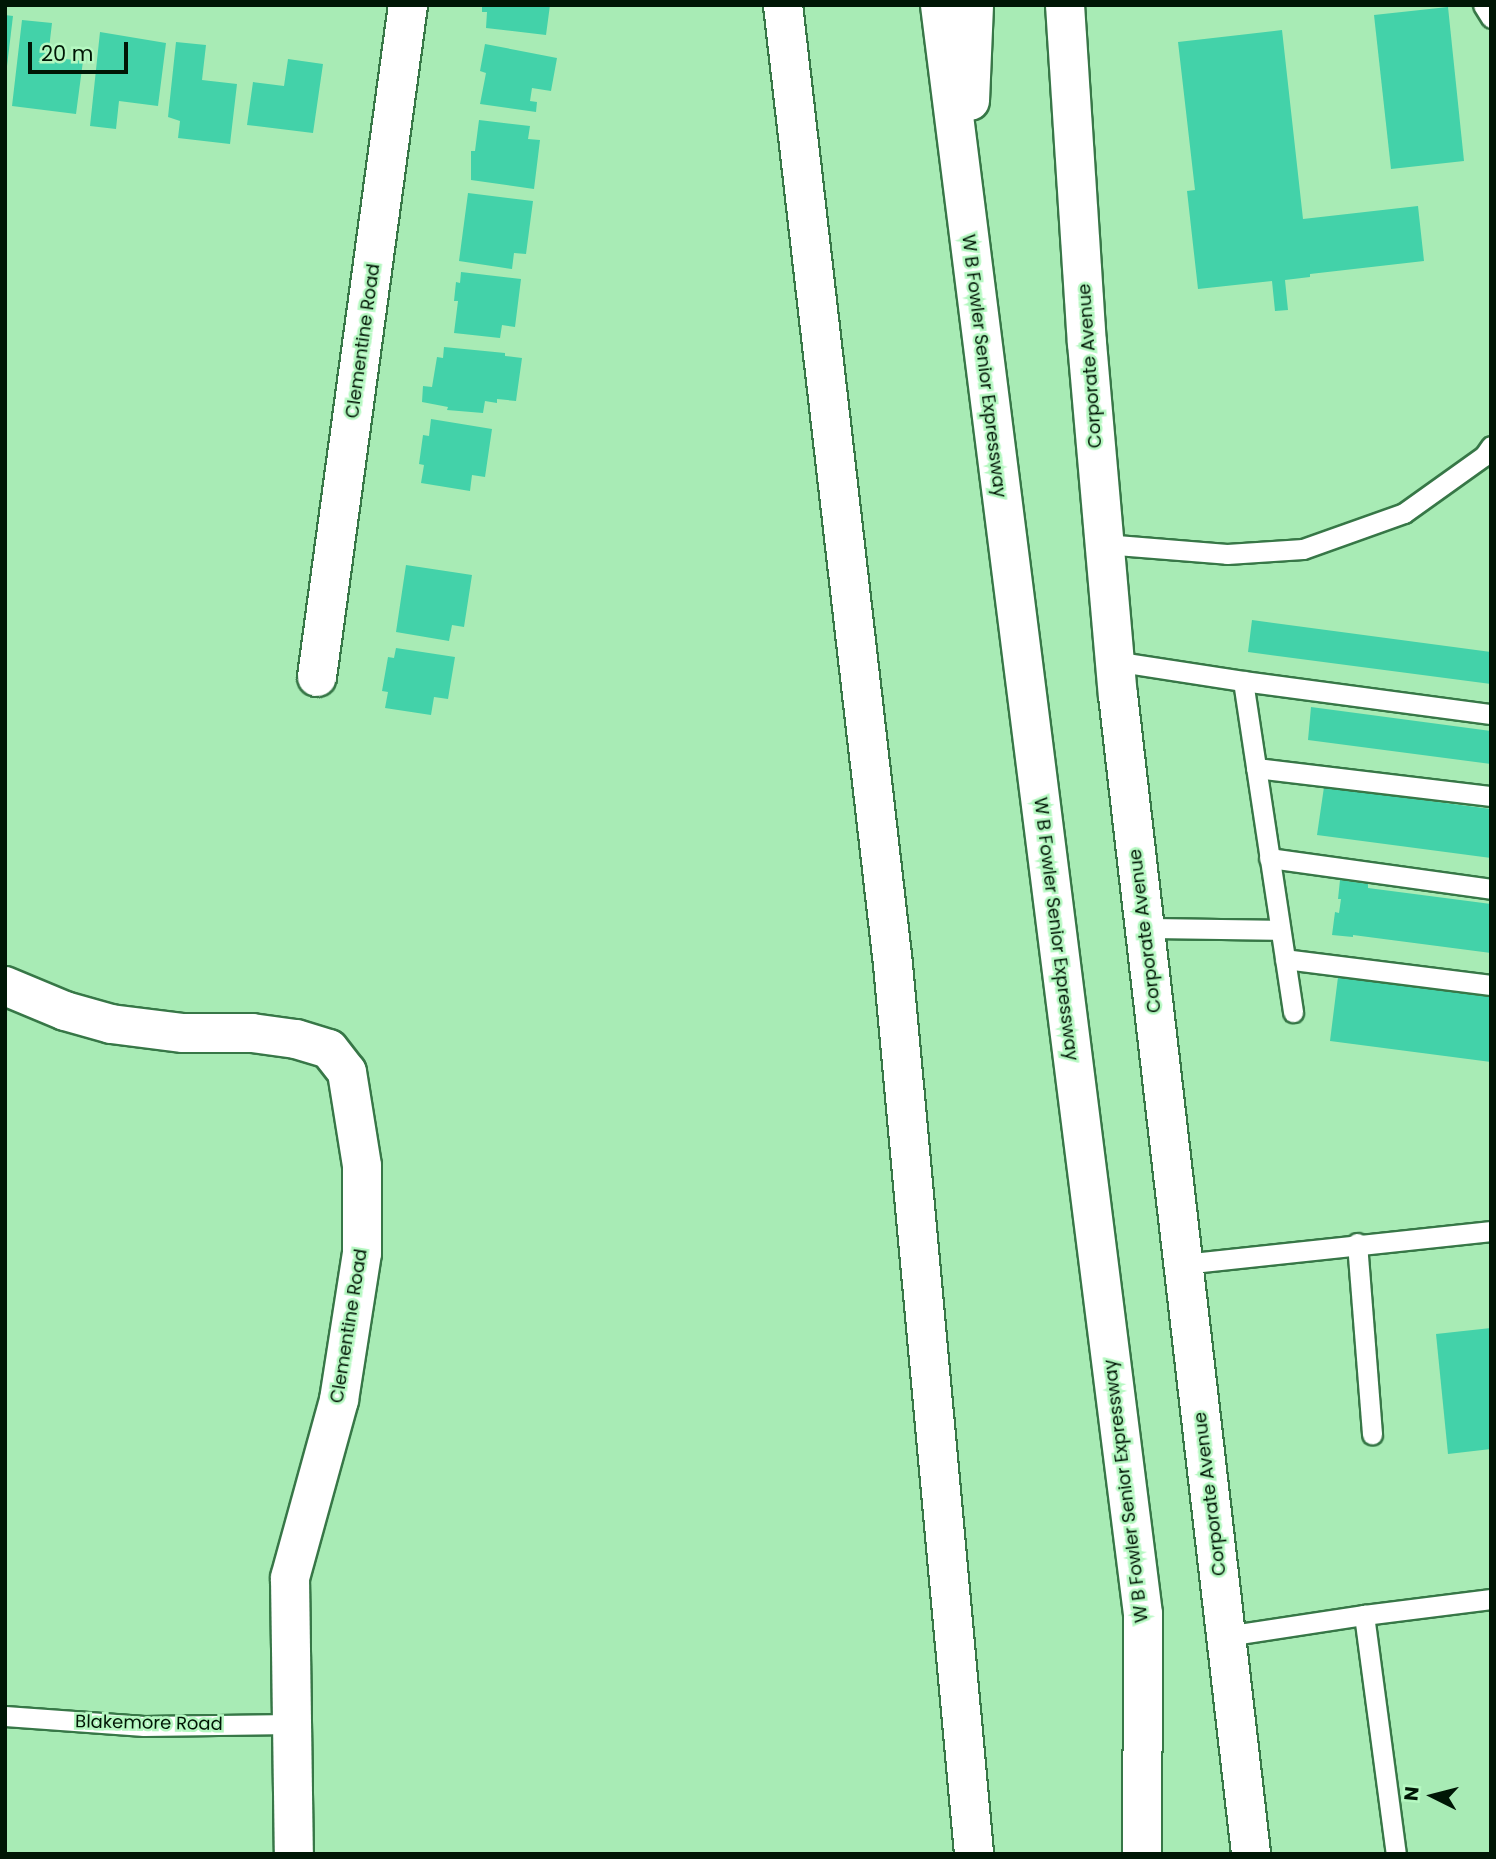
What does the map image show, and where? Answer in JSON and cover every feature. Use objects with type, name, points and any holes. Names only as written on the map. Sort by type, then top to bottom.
[{"type":"main road","name":"Clementine Road","points":[[317,677],[408,5]]},
{"type":"main road","points":[[783,5],[893,965],[974,1854]]},
{"type":"main road","name":"W B Fowler Senior Expressway","points":[[940,5],[1143,1614],[1142,1854]]},
{"type":"main road","points":[[964,204],[974,5]]},
{"type":"main road","name":"Corporate Avenue","points":[[1065,5],[1087,343],[1114,661],[1251,1854]]},
{"type":"main road","name":"Clementine Road","points":[[5,986],[65,1011],[111,1024],[183,1033],[252,1034],[296,1039],[329,1049],[347,1072],[362,1166],[362,1253],[339,1400],[290,1578],[294,1854]]},
{"type":"main road","points":[[1143,1614],[1168,1854]]},
{"type":"lane","points":[[1483,5],[1491,18]]},
{"type":"lane","points":[[1104,544],[1227,554],[1303,549],[1404,513],[1484,456],[1491,446]]},
{"type":"lane","points":[[1114,661],[1491,714]]},
{"type":"lane","points":[[1243,681],[1293,1012]]},
{"type":"lane","points":[[1256,768],[1491,796]]},
{"type":"lane","points":[[1269,859],[1491,889]]},
{"type":"lane","points":[[1144,928],[1280,930]]},
{"type":"lane","points":[[1285,959],[1491,985]]},
{"type":"lane","points":[[1183,1264],[1357,1243],[1491,1231]]},
{"type":"lane","points":[[1357,1243],[1372,1434]]},
{"type":"lane","points":[[1226,1636],[1364,1615],[1491,1600]]},
{"type":"lane","points":[[1364,1615],[1396,1854]]},
{"type":"lane","name":"Blakemore Road","points":[[5,1716],[145,1726],[292,1724]]},
{"type":"building","points":[[482,5],[550,5],[546,35],[486,28],[487,12],[482,12]]},
{"type":"building","points":[[1448,7],[1464,161],[1391,169],[1374,15]]},
{"type":"building","points":[[5,15],[13,16],[7,66],[5,66]]},
{"type":"building","points":[[22,20],[52,23],[48,57],[83,61],[76,114],[12,106]]},
{"type":"building","points":[[1282,30],[1303,219],[1418,206],[1424,261],[1310,274],[1310,277],[1285,280],[1288,310],[1275,311],[1272,281],[1198,289],[1187,191],[1195,190],[1178,42]]},
{"type":"building","points":[[100,32],[166,43],[158,106],[119,101],[116,129],[90,126]]},
{"type":"building","points":[[176,42],[206,45],[202,80],[237,84],[230,144],[178,138],[180,121],[168,117]]},
{"type":"building","points":[[485,44],[557,58],[551,91],[532,88],[530,101],[537,102],[536,112],[480,104],[486,73],[480,71]]},
{"type":"building","points":[[288,59],[323,64],[313,133],[247,125],[253,82],[284,86]]},
{"type":"building","points":[[479,120],[530,126],[528,139],[540,140],[534,189],[471,180],[471,151],[475,151]]},
{"type":"building","points":[[468,193],[533,201],[526,254],[514,253],[512,269],[459,261]]},
{"type":"building","points":[[461,272],[521,279],[515,327],[502,325],[500,338],[454,333],[458,301],[454,301],[456,282],[460,283]]},
{"type":"building","points":[[444,347],[505,353],[505,356],[522,358],[516,401],[485,401],[483,413],[447,410],[448,407],[422,402],[423,386],[432,387],[437,357],[443,358]]},
{"type":"building","points":[[431,419],[492,429],[485,477],[472,475],[470,491],[421,483],[424,465],[419,464],[423,435],[429,436]]},
{"type":"building","points":[[406,565],[472,575],[464,627],[452,625],[449,641],[396,632]]},
{"type":"building","points":[[1252,620],[1491,652],[1491,684],[1248,652]]},
{"type":"building","points":[[396,648],[455,657],[448,699],[434,697],[431,715],[385,708],[388,692],[382,691],[388,657],[394,658]]},
{"type":"building","points":[[1311,707],[1491,731],[1491,764],[1308,740]]},
{"type":"building","points":[[1324,787],[1491,809],[1491,858],[1317,835]]},
{"type":"building","points":[[1340,880],[1368,884],[1368,888],[1491,904],[1491,953],[1353,935],[1332,935],[1335,912],[1339,913]]},
{"type":"building","points":[[1338,977],[1491,997],[1491,1062],[1330,1041]]},
{"type":"building","points":[[1491,1328],[1491,1449],[1448,1454],[1436,1334]]}]
